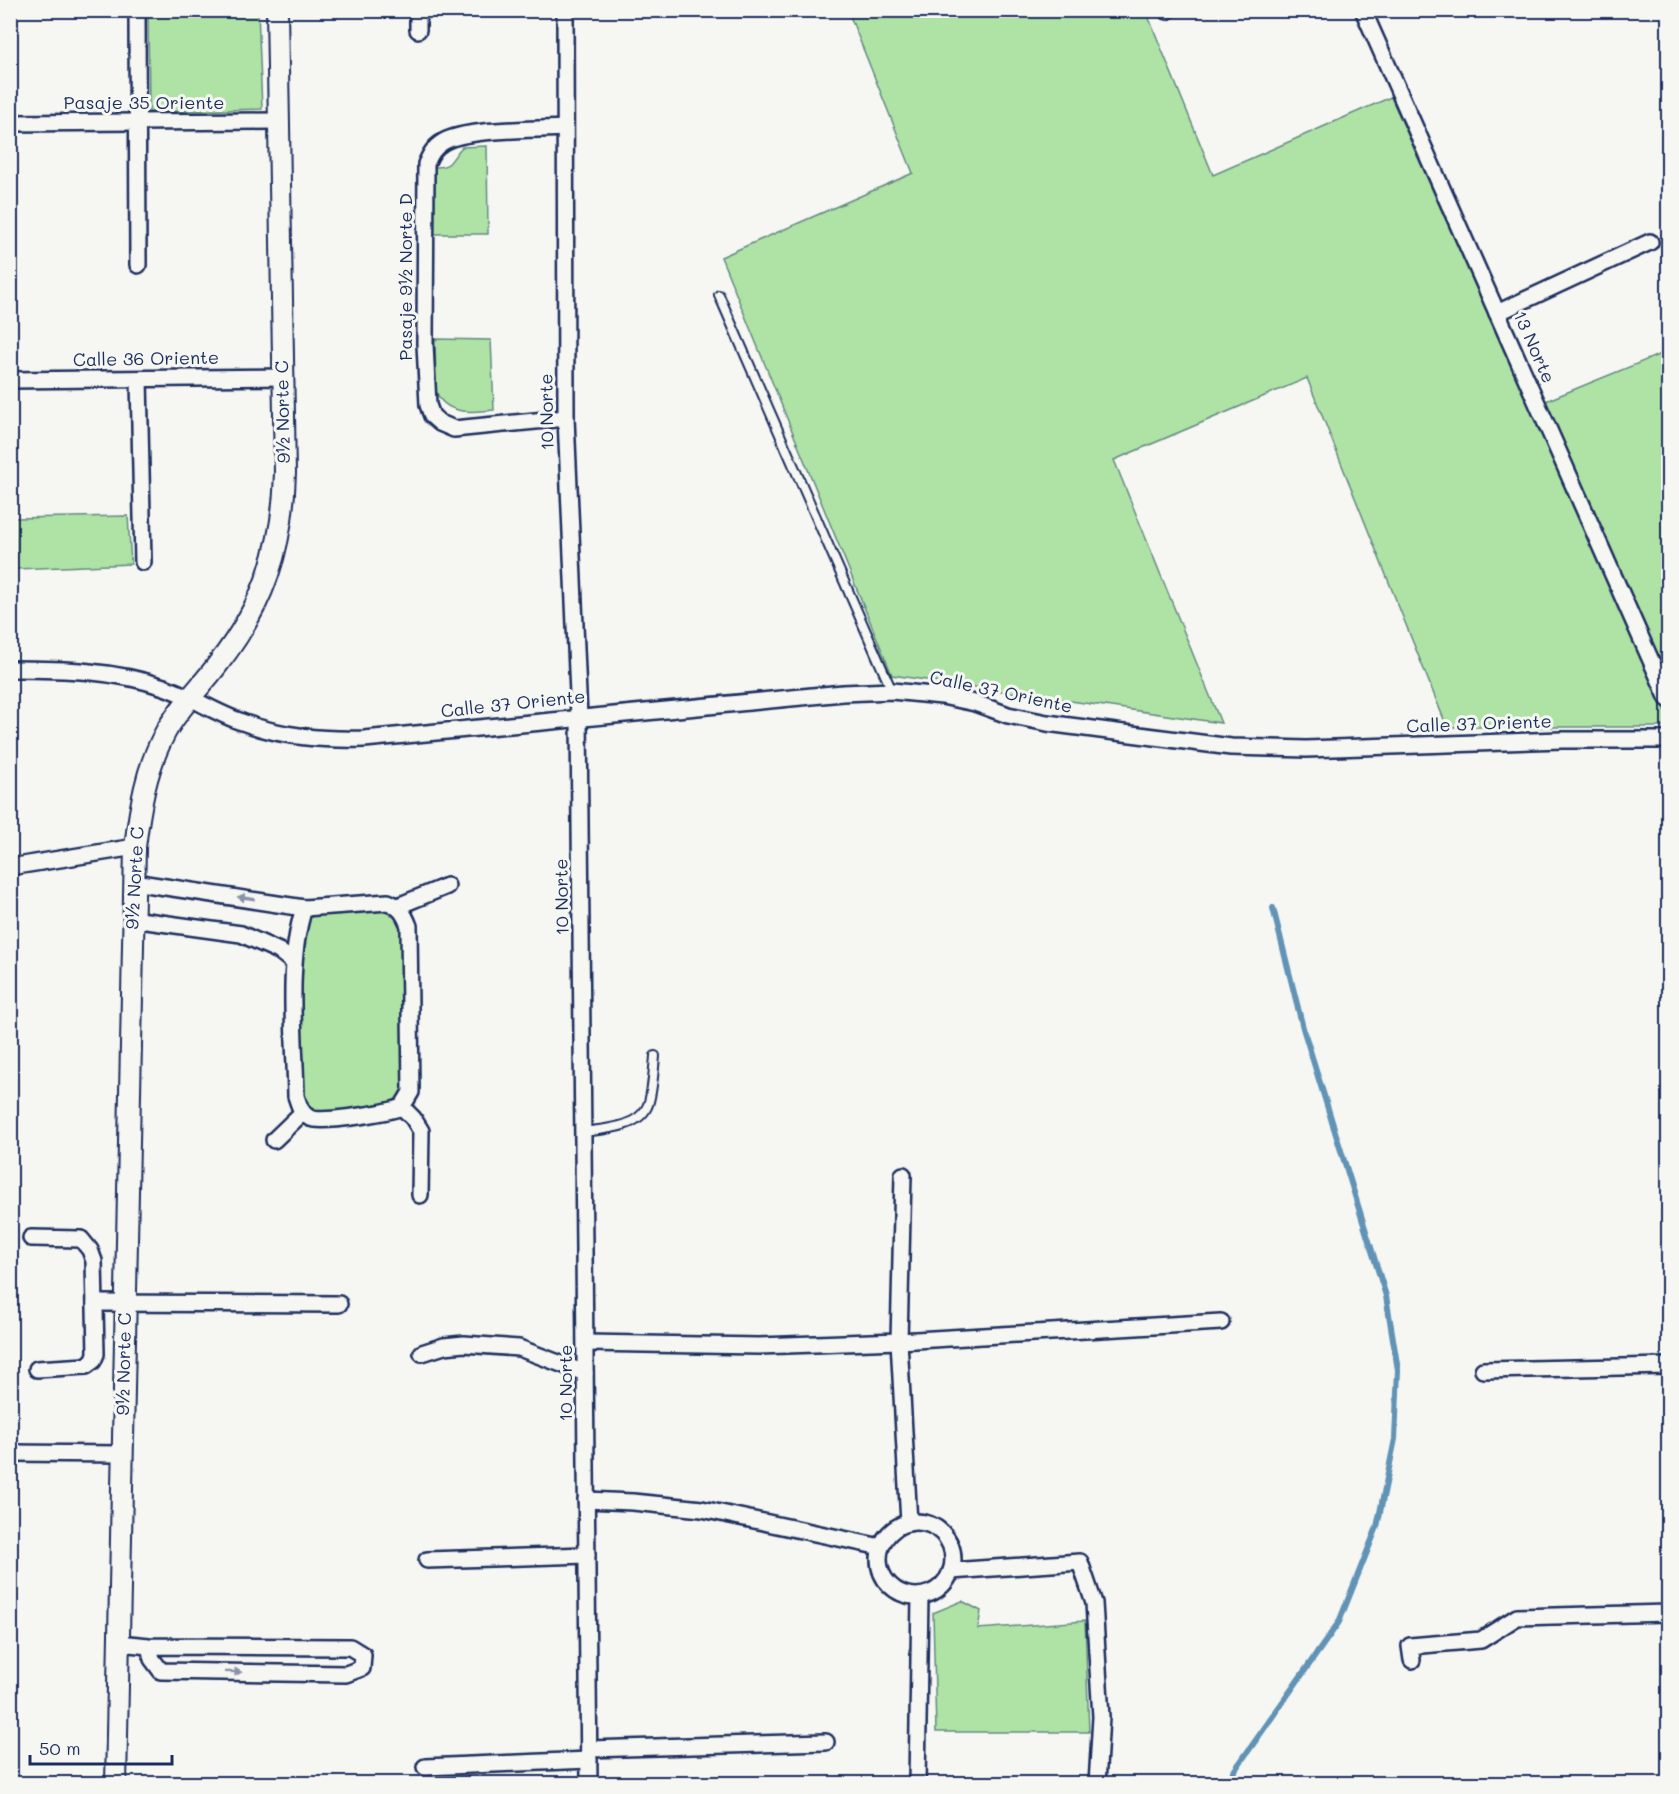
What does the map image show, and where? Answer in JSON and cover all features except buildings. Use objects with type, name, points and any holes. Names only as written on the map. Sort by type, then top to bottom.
[{"type":"street","points":[[137,10],[138,265]]},
{"type":"street","name":"9½ Norte C","points":[[116,1784],[135,847],[143,796],[152,763],[167,730],[248,623],[269,576],[276,551],[284,500],[277,10]]},
{"type":"street","points":[[418,10],[418,30]]},
{"type":"street","name":"10 Norte","points":[[565,10],[566,418],[579,717],[589,1784]]},
{"type":"street","name":"13 Norte","points":[[1363,10],[1668,699]]},
{"type":"street","name":"Pasaje 35 Oriente","points":[[10,123],[279,121]]},
{"type":"street","name":"Pasaje 9½ Norte D","points":[[566,128],[457,136],[442,142],[433,150],[426,164],[425,344],[428,405],[432,416],[440,423],[454,429],[566,418]]},
{"type":"street","points":[[1497,313],[1650,242]]},
{"type":"street","name":"Calle 36 Oriente","points":[[10,380],[283,377]]},
{"type":"street","points":[[139,379],[143,562]]},
{"type":"street","name":"Calle 37 Oriente","points":[[10,669],[64,669],[111,674],[164,687],[191,697],[242,722],[268,730],[316,739],[363,739],[843,693],[892,691],[942,696],[975,703],[1008,715],[1047,723],[1231,747],[1306,749],[1562,740],[1668,740]]},
{"type":"street","points":[[10,867],[135,847]]},
{"type":"street","points":[[133,882],[304,908],[387,902],[398,906],[409,926],[411,1092],[402,1107],[385,1112],[318,1120],[312,1120],[302,1113],[296,1096],[293,962],[296,931],[304,908]]},
{"type":"street","points":[[398,906],[447,886]]},
{"type":"street","points":[[132,919],[241,934],[279,951],[293,962]]},
{"type":"street","points":[[402,1107],[421,1131],[420,1195]]},
{"type":"street","points":[[274,1140],[302,1113]]},
{"type":"street","points":[[903,1175],[899,1341],[909,1523]]},
{"type":"street","points":[[31,1238],[81,1239],[90,1250],[94,1261],[96,1354],[93,1361],[86,1366],[37,1369]]},
{"type":"street","points":[[95,1303],[339,1304]]},
{"type":"street","points":[[586,1343],[759,1346],[899,1341],[1221,1322]]},
{"type":"street","points":[[423,1353],[444,1346],[464,1344],[519,1348],[585,1373]]},
{"type":"street","points":[[1483,1370],[1668,1366]]},
{"type":"street","points":[[10,1454],[123,1454]]},
{"type":"street","points":[[586,1500],[702,1509],[881,1547]]},
{"type":"street","points":[[909,1523],[927,1525],[943,1535],[950,1546],[953,1558],[951,1571],[946,1581],[930,1594],[905,1595],[892,1588],[883,1576],[879,1562],[881,1547],[894,1529],[909,1523]]},
{"type":"street","points":[[427,1560],[587,1555]]},
{"type":"street","points":[[951,1571],[1080,1562],[1094,1603],[1101,1717],[1097,1784]]},
{"type":"street","points":[[917,1784],[920,1596]]},
{"type":"street","points":[[1412,1660],[1410,1646],[1481,1640],[1517,1617],[1668,1613]]},
{"type":"street","points":[[119,1642],[149,1646],[350,1647],[363,1654],[362,1668],[354,1672],[308,1674],[161,1671],[152,1659],[149,1646]]},
{"type":"street","points":[[206,1646],[207,1672]]},
{"type":"street","points":[[258,1647],[258,1673]]},
{"type":"street","points":[[307,1647],[308,1674]]},
{"type":"street","points":[[425,1767],[589,1754],[826,1742]]},
{"type":"lane","points":[[719,295],[892,691]]},
{"type":"lane","points":[[584,1132],[628,1124],[648,1107],[656,1056]]},
{"type":"green space","points":[[148,11],[258,11],[262,109],[149,112]]},
{"type":"green space","points":[[848,11],[1146,11],[1213,175],[1391,97],[1668,717],[1668,727],[1447,727],[1307,378],[1114,460],[1221,723],[892,675],[721,257],[913,173]]},
{"type":"green space","points":[[487,146],[488,234],[431,234],[433,167],[444,166],[451,162],[462,147]]},
{"type":"green space","points":[[435,339],[491,340],[494,410],[461,411],[446,405],[440,399],[436,391]]},
{"type":"green space","points":[[1668,351],[1668,690],[1536,405]]},
{"type":"green space","points":[[128,516],[131,564],[16,569],[14,518]]},
{"type":"green space","points":[[388,902],[405,915],[408,1101],[318,1121],[299,1106],[293,962],[304,908]]},
{"type":"green space","points":[[962,1601],[981,1611],[978,1629],[1085,1621],[1089,1732],[936,1732],[933,1613]]},
{"type":"waterway","points":[[1225,1784],[1339,1622],[1377,1527],[1395,1439],[1398,1370],[1386,1296],[1303,1028],[1273,908]]}]
